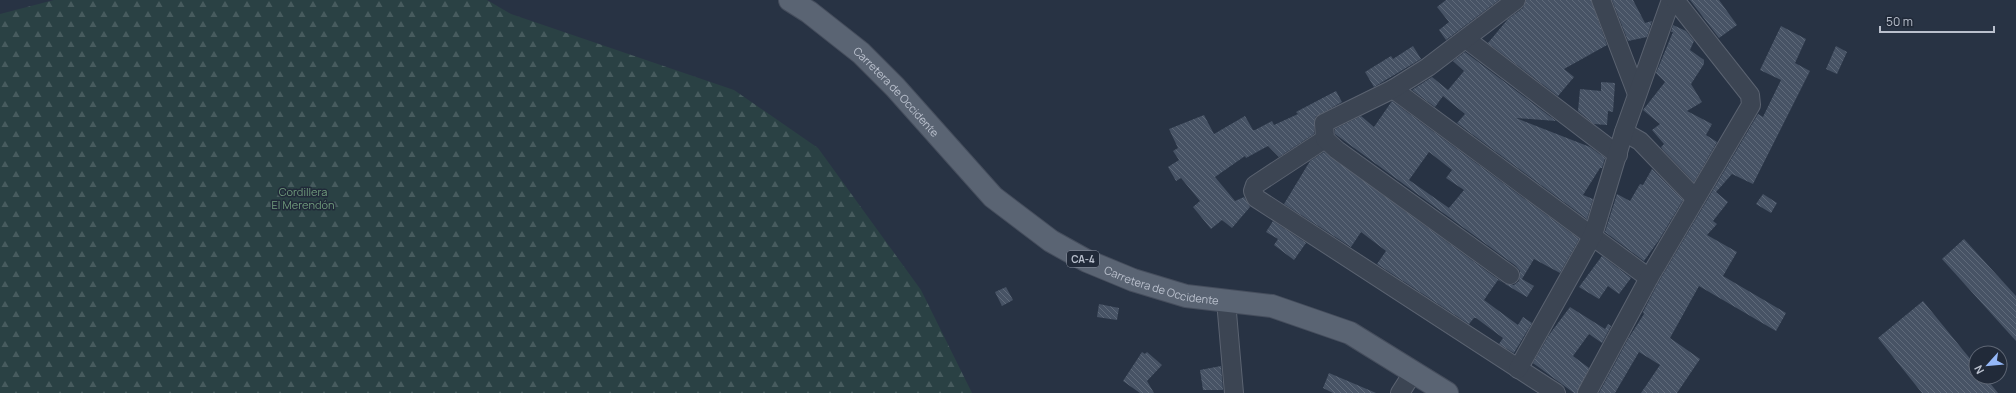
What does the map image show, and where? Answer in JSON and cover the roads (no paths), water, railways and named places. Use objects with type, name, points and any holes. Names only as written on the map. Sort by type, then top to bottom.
[{"type":"main road","name":"Carretera de Occidente","points":[[790,0],[809,12],[861,53],[895,87],[993,197],[1051,241],[1088,261],[1133,280],[1186,296],[1272,306],[1350,333],[1414,371],[1447,393]]},
{"type":"street","points":[[1510,275],[1337,150],[1325,139],[1324,123],[1393,89],[1428,67],[1516,0]]},
{"type":"street","points":[[1601,0],[1637,94]]},
{"type":"street","points":[[1518,369],[1593,235],[1624,132],[1671,0]]},
{"type":"street","points":[[1587,393],[1649,278],[1751,105],[1750,95],[1675,0]]},
{"type":"street","points":[[1466,39],[1618,155]]},
{"type":"street","points":[[1393,89],[1593,235],[1649,278]]},
{"type":"street","points":[[1624,132],[1640,141],[1695,198]]},
{"type":"street","points":[[1325,139],[1255,185],[1253,191],[1256,198],[1556,393]]},
{"type":"street","points":[[1226,301],[1234,393]]},
{"type":"street","points":[[1400,393],[1414,371]]},
{"type":"park label","name":"Cordillera El Merendón","points":[[303,197]]}]
